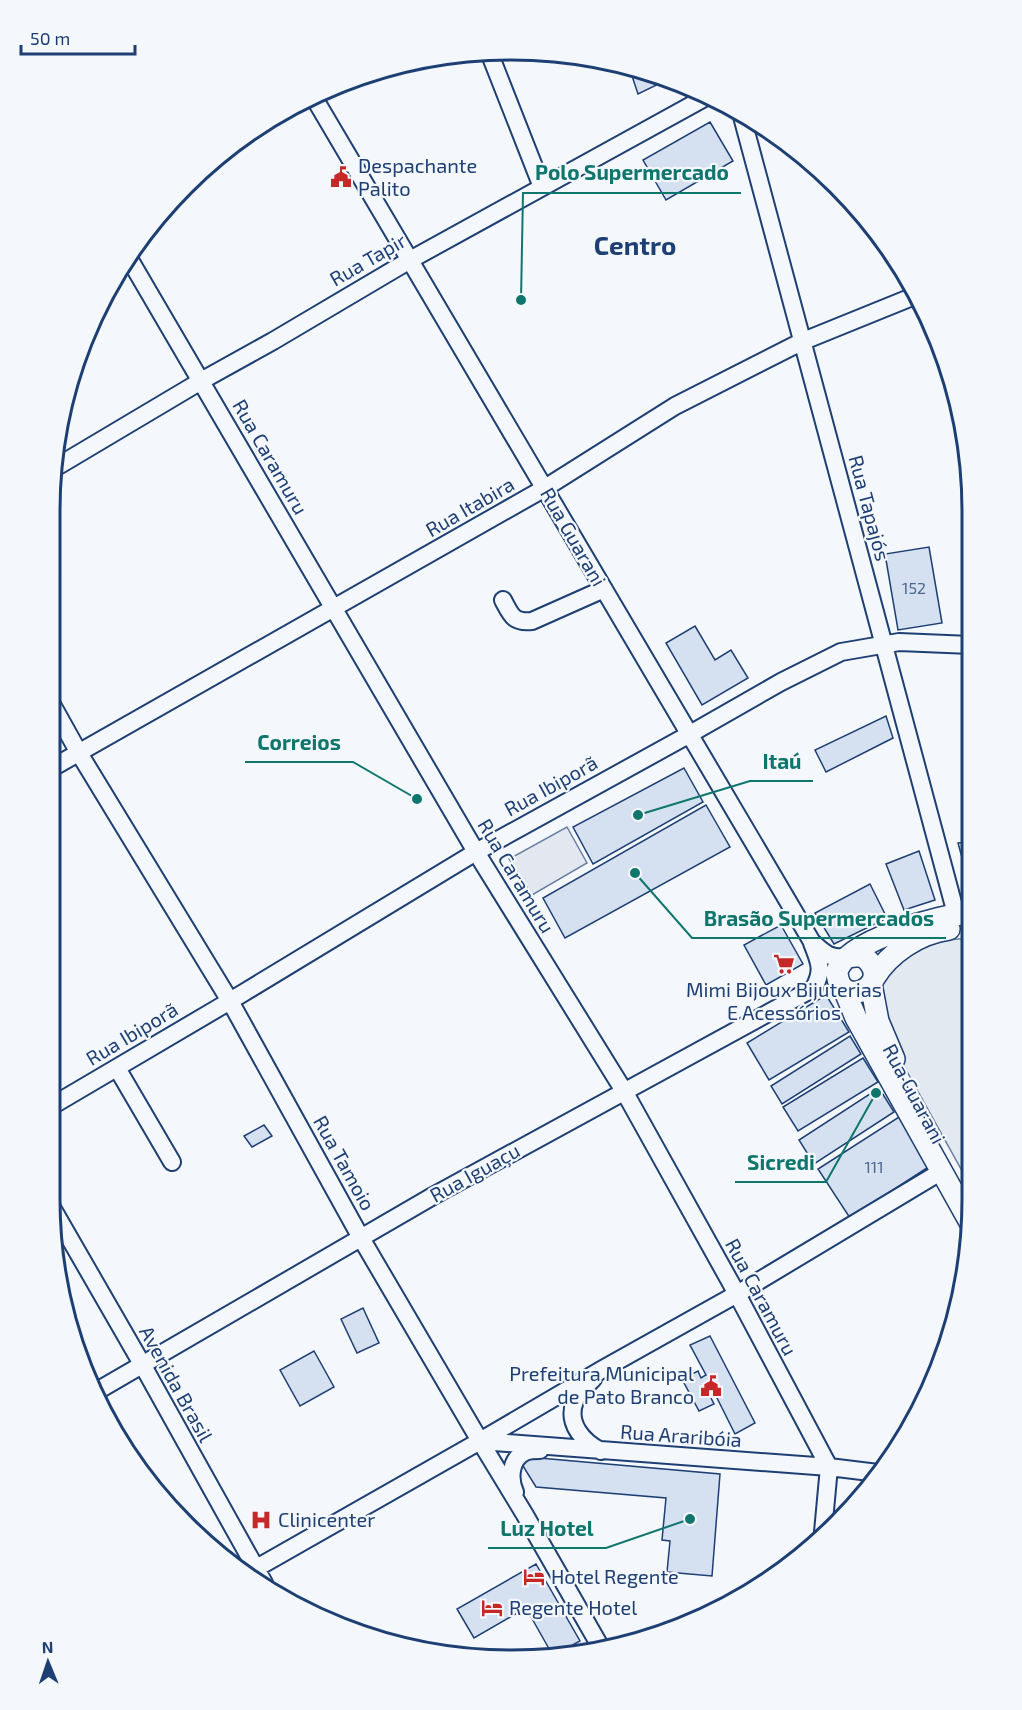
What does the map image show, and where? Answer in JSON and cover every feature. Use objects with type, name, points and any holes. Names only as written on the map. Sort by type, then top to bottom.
[{"type":"main road","points":[[962,918],[916,924],[880,938],[843,960],[837,971],[837,978],[844,989],[849,992],[861,992],[895,953],[917,940],[962,920]]},
{"type":"main road","points":[[848,957],[860,956],[868,960],[872,965],[872,981]]},
{"type":"main road","name":"Rua Guarani","points":[[872,981],[878,1021],[887,1047],[962,1181]]},
{"type":"main road","name":"Rua Guarani","points":[[844,989],[856,1018],[962,1206]]},
{"type":"street","points":[[492,61],[542,187]]},
{"type":"street","name":"Rua Tapir","points":[[63,463],[410,260],[698,101]]},
{"type":"street","name":"Rua Guarani","points":[[318,104],[812,942],[828,955],[837,958],[848,957]]},
{"type":"street","name":"Rua Tapajós","points":[[744,124],[801,342],[885,644],[962,904]]},
{"type":"street","name":"Rua Caramuru","points":[[133,265],[476,852],[624,1091],[737,1294],[829,1467]]},
{"type":"street","name":"Rua Itabira","points":[[60,763],[545,488],[675,406],[801,342],[908,299]]},
{"type":"street","points":[[503,600],[512,616],[522,622],[532,621],[604,589]]},
{"type":"street","name":"Rua Ibiporã","points":[[60,1101],[476,852],[781,682],[841,652],[899,642],[962,645]]},
{"type":"street","name":"Rua Tamoio","points":[[60,719],[230,1000],[362,1238],[597,1641]]},
{"type":"street","points":[[812,942],[820,969],[820,976],[814,988]]},
{"type":"street","points":[[814,988],[833,985],[844,989]]},
{"type":"street","name":"Rua Iguaçu","points":[[102,1388],[433,1196],[814,988]]},
{"type":"street","points":[[117,1068],[172,1162]]},
{"type":"street","points":[[253,1569],[737,1294],[942,1171]]},
{"type":"street","name":"Avenida Brasil","points":[[61,1223],[142,1364],[247,1565]]},
{"type":"street","points":[[602,1451],[585,1441],[576,1429],[572,1415],[575,1401],[603,1369]]},
{"type":"street","name":"Rua Araribóia","points":[[480,1441],[870,1472]]},
{"type":"street","points":[[525,1515],[512,1486],[511,1471],[516,1458],[532,1451],[570,1449]]},
{"type":"street","points":[[824,1524],[829,1467]]},
{"type":"shaded area","points":[[567,827],[587,863],[532,895],[509,859]]},
{"type":"shaded area","points":[[962,939],[962,1171],[889,1039],[878,995],[883,978],[912,950],[946,940]]},
{"type":"building","points":[[632,76],[658,85],[638,94]]},
{"type":"building","points":[[710,122],[733,161],[666,200],[643,160]]},
{"type":"building","points":[[929,547],[942,623],[898,630],[885,554]]},
{"type":"building","points":[[695,626],[715,660],[731,650],[748,678],[702,705],[666,643]]},
{"type":"building","points":[[886,716],[893,738],[826,772],[815,750]]},
{"type":"building","points":[[684,768],[703,802],[593,864],[573,827]]},
{"type":"building","points":[[706,805],[730,847],[565,938],[543,898]]},
{"type":"building","points":[[958,843],[962,843],[962,858]]},
{"type":"building","points":[[919,851],[935,900],[904,910],[886,864]]},
{"type":"building","points":[[870,884],[887,918],[834,944],[815,913]]},
{"type":"building","points":[[781,925],[803,964],[766,985],[744,945]]},
{"type":"building","points":[[826,995],[849,1032],[769,1080],[747,1043]]},
{"type":"building","points":[[850,1036],[861,1054],[782,1104],[771,1086]]},
{"type":"building","points":[[863,1058],[878,1082],[798,1131],[783,1107]]},
{"type":"building","points":[[879,1088],[894,1112],[814,1164],[799,1140]]},
{"type":"building","points":[[899,1117],[930,1166],[850,1218],[818,1169]]},
{"type":"building","points":[[264,1125],[272,1136],[252,1147],[244,1136]]},
{"type":"building","points":[[363,1308],[379,1343],[357,1353],[341,1319]]},
{"type":"building","name":"Prefeitura Municipal de Pato Branco","points":[[710,1336],[755,1423],[735,1434],[715,1394],[710,1396],[714,1404],[699,1411],[682,1379],[698,1371],[701,1378],[706,1375],[690,1345]]},
{"type":"building","points":[[314,1351],[334,1387],[300,1406],[280,1370]]},
{"type":"building","points":[[528,1457],[720,1474],[712,1576],[667,1572],[670,1541],[662,1540],[666,1498],[536,1487],[523,1466]]},
{"type":"building","name":"Regente Hotel","points":[[536,1564],[580,1641],[571,1646],[549,1648],[526,1608],[474,1638],[457,1609]]},
{"type":"place","name":"Despachante Palito","points":[[341,177]]},
{"type":"place","name":"Polo Supermercado","points":[[521,300]]},
{"type":"place","name":"Correios","points":[[417,799]]},
{"type":"place","name":"Itaú","points":[[638,815]]},
{"type":"place","name":"Brasão Supermercados","points":[[635,873]]},
{"type":"place","name":"Mimi Bijoux Bijuterias E Acessórios","points":[[784,964]]},
{"type":"place","name":"Sicredi","points":[[876,1093]]},
{"type":"place","name":"Prefeitura Municipal de Pato Branco","points":[[711,1386]]},
{"type":"place","name":"Luz Hotel","points":[[690,1519]]},
{"type":"place","name":"Clinicenter","points":[[261,1520]]},
{"type":"place","name":"Hotel Regente","points":[[534,1577]]},
{"type":"place","name":"Regente Hotel","points":[[492,1608]]},
{"type":"district","name":"Centro","points":[[635,246]]}]
